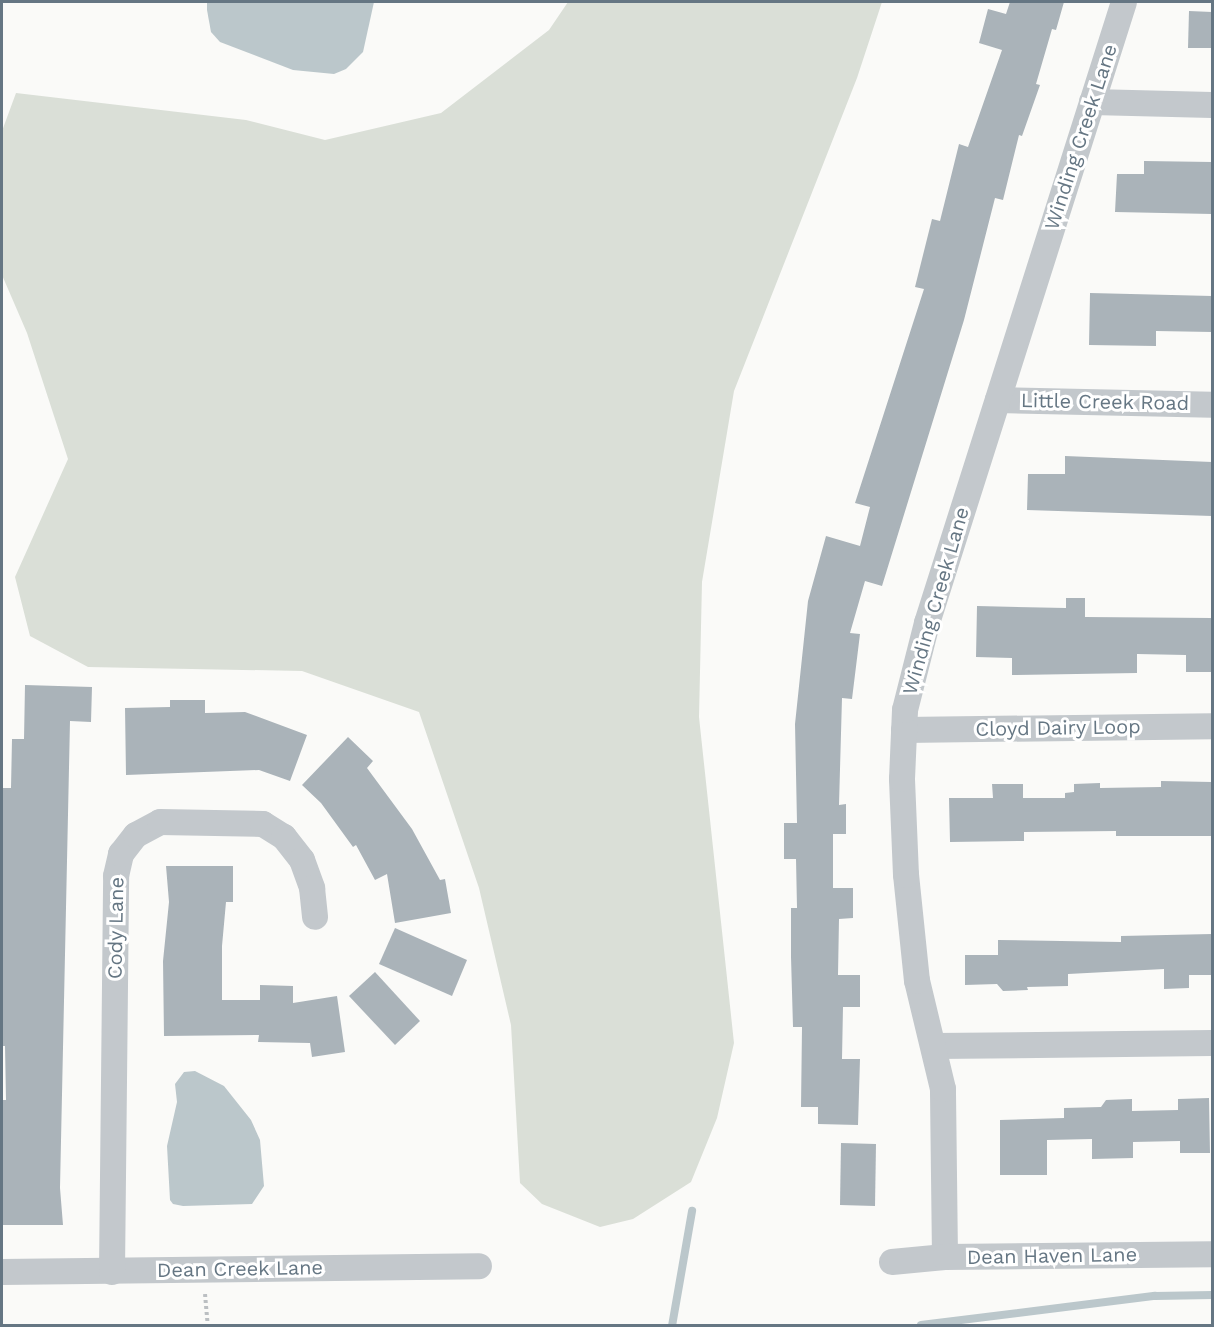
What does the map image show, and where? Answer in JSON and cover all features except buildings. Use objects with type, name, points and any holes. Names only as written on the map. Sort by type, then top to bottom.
[{"type":"street","name":"Winding Creek Lane","points":[[945,1257],[944,1108],[935,1046],[912,952],[902,799],[904,730],[917,657],[1124,2]]},
{"type":"street","points":[[1092,102],[1212,105]]},
{"type":"street","name":"Little Creek Road","points":[[998,400],[1212,405]]},
{"type":"street","name":"Cloyd Dairy Loop","points":[[904,730],[1212,726]]},
{"type":"street","name":"Cody Lane","points":[[112,1272],[116,876],[125,848],[144,829],[160,822],[263,824],[284,837],[302,860],[312,888],[315,917]]},
{"type":"street","points":[[935,1046],[1212,1043]]},
{"type":"street","name":"Dean Haven Lane","points":[[892,1262],[945,1257],[1212,1254]]},
{"type":"street","name":"Dean Creek Lane","points":[[2,1272],[479,1266]]},
{"type":"shaded area","points":[[207,2],[374,2],[363,52],[346,69],[334,74],[293,70],[220,42],[211,32],[207,10]]},
{"type":"shaded area","points":[[568,2],[882,2],[857,78],[734,391],[702,582],[699,717],[734,1043],[717,1118],[691,1182],[633,1219],[600,1227],[542,1204],[520,1183],[511,1025],[479,888],[419,712],[302,671],[88,667],[30,636],[15,577],[68,459],[27,333],[2,275],[2,131],[16,93],[246,120],[325,140],[441,113],[549,30]]},
{"type":"shaded area","points":[[195,1071],[224,1086],[251,1120],[260,1140],[264,1186],[252,1204],[183,1206],[173,1204],[170,1200],[167,1146],[177,1102],[175,1084],[184,1072]]},
{"type":"waterway","points":[[672,1326],[692,1211]]},
{"type":"waterway","points":[[921,1325],[1155,1296],[1212,1295]]}]
